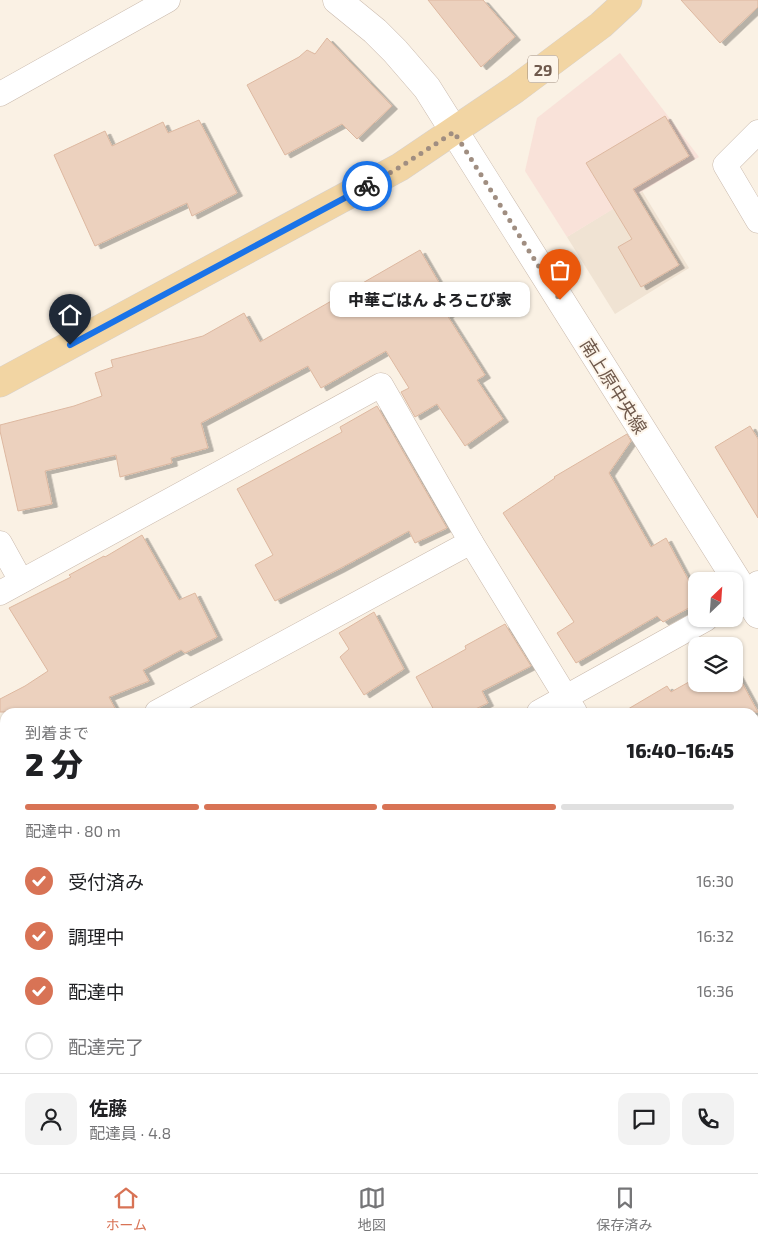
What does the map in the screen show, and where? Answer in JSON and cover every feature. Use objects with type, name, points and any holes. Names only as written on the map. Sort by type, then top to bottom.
[{"type":"main road","name":"29","points":[[0,383],[400,167],[498,102],[553,62],[628,0]]},
{"type":"street","points":[[0,94],[168,0]]},
{"type":"street","name":"南上原中央線","points":[[337,0],[363,20],[395,51],[427,88],[749,599]]},
{"type":"street","points":[[758,132],[725,165],[758,221]]},
{"type":"street","points":[[0,593],[381,385],[471,542],[571,705]]},
{"type":"street","points":[[164,708],[471,542]]},
{"type":"street","points":[[0,543],[21,582]]},
{"type":"street","points":[[557,708],[571,705],[692,628]]},
{"type":"shaded area","points":[[620,53],[699,157],[567,237],[525,171],[537,118]]},
{"type":"shaded area","points":[[642,191],[689,268],[615,314],[567,237]]},
{"type":"building","points":[[428,0],[483,0],[515,37],[481,67]]},
{"type":"building","points":[[681,0],[758,0],[758,7],[720,43]]},
{"type":"building","points":[[327,38],[392,106],[357,139],[342,124],[285,155],[247,85],[299,57],[307,50],[315,54]]},
{"type":"building","points":[[665,116],[689,156],[633,189],[679,265],[641,287],[618,247],[632,239],[586,163]]},
{"type":"building","points":[[199,120],[237,193],[192,216],[187,203],[95,246],[54,155],[105,131],[112,146],[163,122],[168,133]]},
{"type":"building","points":[[420,250],[455,310],[447,315],[485,375],[477,380],[503,419],[465,446],[437,404],[415,417],[401,392],[409,388],[386,351],[321,388],[308,366],[201,423],[208,448],[171,458],[172,463],[120,477],[116,455],[45,471],[52,504],[18,511],[0,425],[74,406],[102,396],[95,373],[113,367],[111,360],[203,336],[244,313],[260,342]]},
{"type":"building","points":[[377,406],[447,528],[415,543],[409,531],[275,601],[255,565],[273,555],[237,489],[342,432],[340,427]]},
{"type":"building","points":[[750,426],[758,439],[758,518],[715,447]]},
{"type":"building","points":[[627,434],[631,441],[609,473],[651,547],[666,538],[688,579],[688,608],[663,622],[657,616],[576,663],[557,633],[574,622],[503,513],[554,477]]},
{"type":"building","points":[[142,535],[179,600],[195,593],[217,637],[185,653],[181,650],[143,670],[149,681],[109,697],[115,708],[0,708],[0,699],[48,671],[9,608],[71,577],[69,575],[105,557]]},
{"type":"building","points":[[374,612],[404,669],[364,695],[340,657],[349,649],[339,633]]},
{"type":"building","points":[[505,624],[531,666],[482,691],[488,703],[477,708],[433,708],[416,677],[466,649],[465,646]]},
{"type":"building","points":[[688,682],[688,692],[743,692],[743,684],[756,708],[630,708],[667,686],[671,692]]},
{"type":"way so far","points":[[367,186],[416,158],[454,132],[560,300]]},
{"type":"place","name":"中華ごはん よろこび家","points":[[560,300]]},
{"type":"route","points":[[70,345],[367,186]]}]
